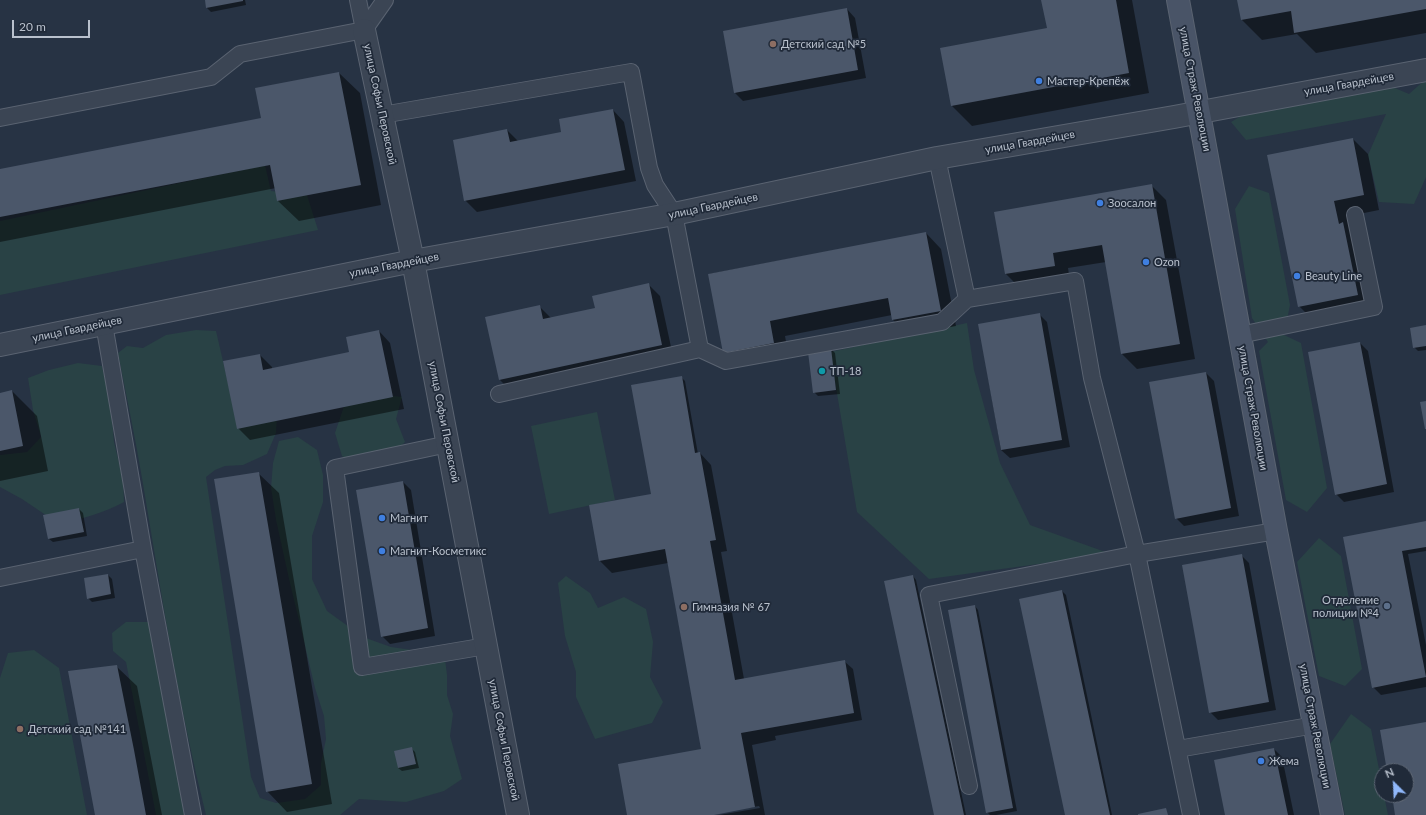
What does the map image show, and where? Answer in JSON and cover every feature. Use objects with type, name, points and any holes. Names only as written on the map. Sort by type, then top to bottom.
[{"type":"street","name":"улица Страж Революции","points":[[1178,0],[1276,531],[1332,815]]},
{"type":"street","name":"улица Софьи Перовской","points":[[364,30],[413,261],[518,815]]},
{"type":"street","name":"улица Гвардейцев","points":[[0,345],[413,261],[674,214],[937,158],[1426,70]]},
{"type":"lane","points":[[358,0],[364,30]]},
{"type":"lane","points":[[0,118],[211,77],[240,54],[364,30],[385,0]]},
{"type":"lane","points":[[382,115],[631,72],[649,168],[655,185],[674,214],[700,349]]},
{"type":"lane","points":[[937,158],[967,299]]},
{"type":"lane","points":[[1240,335],[1374,307],[1355,215]]},
{"type":"lane","points":[[499,394],[700,349],[726,361],[942,322],[967,299],[1075,281],[1092,378],[1137,554],[1191,815]]},
{"type":"lane","points":[[104,324],[143,549],[194,815]]},
{"type":"lane","points":[[448,444],[335,468],[362,667],[486,646]]},
{"type":"lane","points":[[968,786],[929,595],[1137,554],[1276,531]]},
{"type":"lane","points":[[0,578],[143,549]]},
{"type":"lane","points":[[1178,749],[1315,725]]},
{"type":"green space","points":[[1426,79],[1426,177],[1414,204],[1379,202],[1368,155],[1386,114],[1246,140],[1231,122],[1253,109],[1383,83],[1409,94]]},
{"type":"green space","points":[[265,165],[271,191],[307,195],[318,230],[0,295],[0,221]]},
{"type":"green space","points":[[1249,186],[1269,193],[1290,305],[1284,335],[1301,343],[1327,488],[1307,512],[1286,500],[1259,351],[1268,342],[1252,318],[1235,209]]},
{"type":"green space","points":[[967,323],[974,370],[1000,463],[1030,525],[1111,554],[929,579],[857,512],[830,352]]},
{"type":"green space","points":[[196,330],[216,331],[235,413],[277,417],[276,433],[267,454],[243,465],[225,466],[215,470],[206,477],[251,777],[260,798],[276,803],[305,799],[321,785],[321,763],[326,739],[324,716],[315,688],[289,579],[276,520],[271,488],[273,463],[279,441],[298,437],[317,450],[323,475],[323,502],[312,536],[312,579],[327,611],[363,637],[391,647],[412,650],[444,651],[447,675],[447,695],[453,714],[450,736],[462,779],[444,791],[406,802],[359,799],[340,815],[206,815],[178,689],[139,462],[118,353],[127,346],[143,348],[166,335]]},
{"type":"green space","points":[[78,363],[102,366],[111,406],[114,442],[123,479],[124,502],[92,515],[59,524],[22,499],[0,487],[0,455],[27,452],[41,437],[33,410],[28,378],[49,370]]},
{"type":"green space","points":[[370,393],[402,397],[396,419],[405,442],[385,461],[357,466],[342,456],[335,433],[346,400]]},
{"type":"green space","points":[[597,412],[615,500],[549,514],[531,426]]},
{"type":"green space","points":[[1319,538],[1341,556],[1362,669],[1345,686],[1319,676],[1297,562]]},
{"type":"green space","points":[[566,576],[590,593],[598,608],[624,597],[646,609],[653,642],[650,677],[663,702],[652,723],[595,739],[576,697],[576,672],[565,636],[558,583]]},
{"type":"green space","points":[[126,622],[150,622],[185,815],[156,815],[126,662],[113,651],[112,633]]},
{"type":"green space","points":[[34,650],[59,668],[87,815],[0,815],[0,678],[8,653]]},
{"type":"green space","points":[[1351,714],[1371,729],[1378,763],[1374,763],[1374,803],[1386,803],[1388,815],[1345,815],[1330,744]]},
{"type":"building","points":[[205,0],[243,0],[243,1],[206,8]]},
{"type":"building","points":[[1041,0],[1116,0],[1129,73],[951,106],[940,48],[1047,28]]},
{"type":"building","points":[[1237,0],[1426,0],[1426,9],[1294,33],[1291,11],[1241,20]]},
{"type":"building","points":[[847,8],[858,70],[734,93],[723,31]]},
{"type":"building","points":[[339,72],[361,185],[277,201],[270,165],[0,217],[0,169],[261,118],[255,88]]},
{"type":"building","points":[[613,109],[625,170],[464,201],[453,140],[507,129],[510,142],[561,132],[559,119]]},
{"type":"building","points":[[1353,138],[1364,195],[1334,201],[1339,224],[1343,222],[1358,295],[1298,307],[1267,155]]},
{"type":"building","points":[[1152,184],[1180,344],[1121,354],[1102,245],[1053,253],[1055,266],[1005,274],[994,212]]},
{"type":"building","points":[[926,232],[941,311],[892,320],[888,298],[825,310],[770,321],[774,343],[723,353],[708,274]]},
{"type":"building","points":[[649,283],[662,345],[499,380],[485,317],[540,305],[543,319],[595,308],[592,296]]},
{"type":"building","points":[[1040,313],[1062,440],[1001,450],[978,324]]},
{"type":"building","points":[[1426,325],[1426,346],[1413,348],[1410,328]]},
{"type":"building","points":[[379,330],[393,397],[237,429],[223,361],[260,354],[263,370],[349,352],[346,337]]},
{"type":"building","points":[[1360,342],[1387,484],[1335,495],[1308,352]]},
{"type":"building","name":"ТП-18","points":[[831,348],[836,390],[813,393],[808,352]]},
{"type":"building","points":[[1206,372],[1231,508],[1175,519],[1149,382]]},
{"type":"building","points":[[682,376],[695,453],[700,452],[716,540],[710,541],[735,680],[845,660],[854,713],[741,733],[755,807],[714,815],[627,815],[618,764],[701,749],[665,549],[599,561],[589,505],[651,494],[631,385]]},
{"type":"building","points":[[12,390],[23,446],[0,451],[0,393]]},
{"type":"building","points":[[1426,401],[1426,429],[1425,429],[1420,402]]},
{"type":"building","points":[[259,472],[312,784],[266,792],[214,479]]},
{"type":"building","points":[[403,481],[428,628],[381,637],[356,490]]},
{"type":"building","points":[[79,508],[84,532],[48,539],[43,515]]},
{"type":"building","points":[[1426,521],[1426,547],[1402,551],[1426,677],[1372,688],[1343,537]]},
{"type":"building","points":[[1242,554],[1269,702],[1209,713],[1182,565]]},
{"type":"building","points":[[108,574],[111,594],[87,599],[84,578]]},
{"type":"building","points":[[913,575],[964,815],[934,815],[884,581]]},
{"type":"building","points":[[1062,590],[1110,815],[1065,815],[1019,599]]},
{"type":"building","points":[[975,605],[1013,808],[986,813],[948,610]]},
{"type":"building","points":[[117,665],[146,815],[95,815],[68,671]]},
{"type":"building","points":[[1426,722],[1426,815],[1395,815],[1393,803],[1414,803],[1414,763],[1386,763],[1380,730]]},
{"type":"building","points":[[412,747],[416,764],[398,768],[394,751]]},
{"type":"building","points":[[1274,748],[1288,815],[1225,815],[1214,760]]},
{"type":"building","points":[[1166,808],[1168,815],[1138,815],[1138,814]]},
{"type":"place","name":"Детский сад №5","points":[[773,44]]},
{"type":"place","name":"Мастер-Крепёж","points":[[1039,81]]},
{"type":"place","name":"Зоосалон","points":[[1100,203]]},
{"type":"place","name":"Ozon","points":[[1146,262]]},
{"type":"place","name":"Beauty Line","points":[[1297,276]]},
{"type":"place","name":"ТП-18","points":[[822,371]]},
{"type":"place","name":"Магнит","points":[[382,518]]},
{"type":"place","name":"Магнит-Косметикс","points":[[382,551]]},
{"type":"place","name":"Отделение полиции №4","points":[[1387,606]]},
{"type":"place","name":"Гимназия № 67","points":[[684,607]]},
{"type":"place","name":"Детский сад №141","points":[[20,729]]},
{"type":"place","name":"Жема","points":[[1261,761]]}]
